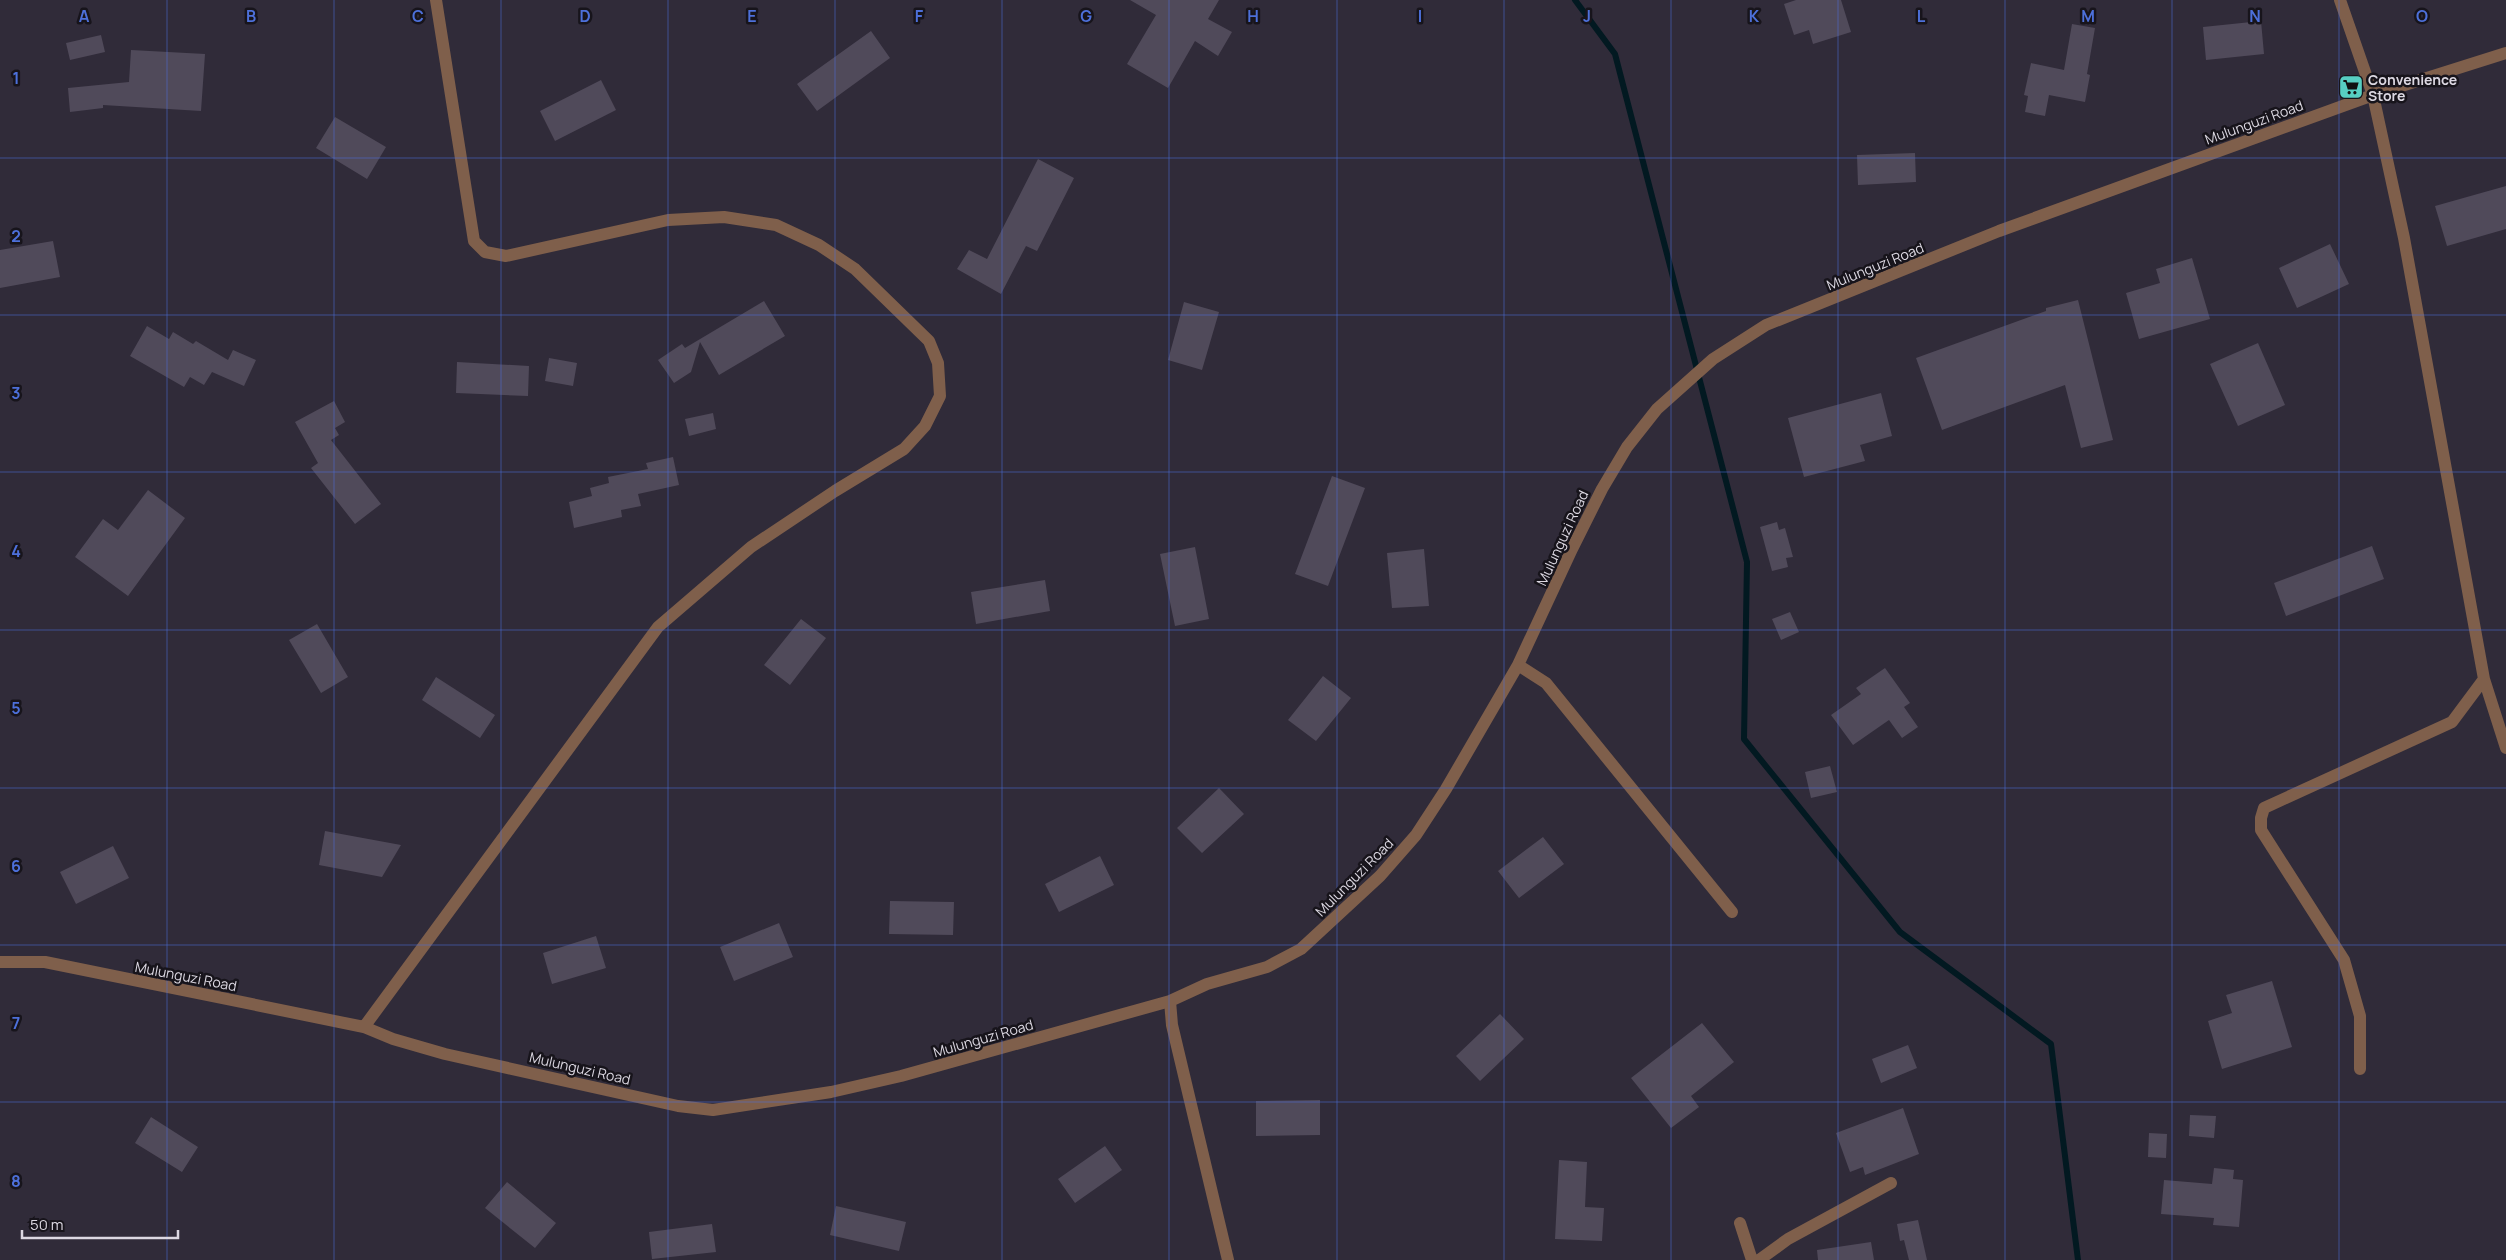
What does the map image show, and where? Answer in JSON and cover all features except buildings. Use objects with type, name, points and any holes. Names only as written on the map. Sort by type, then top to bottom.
[{"type":"street","points":[[364,1027],[658,626],[751,547],[835,491],[904,449],[925,426],[940,396],[938,363],[929,341],[855,269],[819,245],[776,225],[724,217],[668,220],[506,256],[485,252],[474,241],[436,0]]},
{"type":"street","points":[[2340,0],[2373,95],[2404,238],[2484,679],[2506,748]]},
{"type":"street","name":"Mulunguzi Road","points":[[0,962],[45,962],[364,1027],[393,1039],[445,1054],[678,1106],[712,1110],[831,1092],[901,1076],[1170,1001],[1207,984],[1266,967],[1301,949],[1380,876],[1421,827],[1518,665],[1576,540],[1602,489],[1627,448],[1657,409],[1714,359],[1766,325],[1999,231],[2373,95],[2506,53]]},
{"type":"street","points":[[1518,665],[1546,683],[1732,912]]},
{"type":"street","points":[[2360,1069],[2360,1016],[2344,960],[2261,830],[2261,818],[2264,808],[2452,722],[2484,679]]},
{"type":"street","points":[[1170,1001],[1172,1025],[1228,1260]]},
{"type":"street","points":[[1759,1260],[1788,1239],[1890,1183]]},
{"type":"street","points":[[1740,1223],[1752,1260]]},
{"type":"waterway","points":[[1575,0],[1615,54],[1747,562],[1744,739],[1900,932],[2051,1044],[2078,1260]]},
{"type":"place","name":"Convenience Store","points":[[2351,87]]}]
